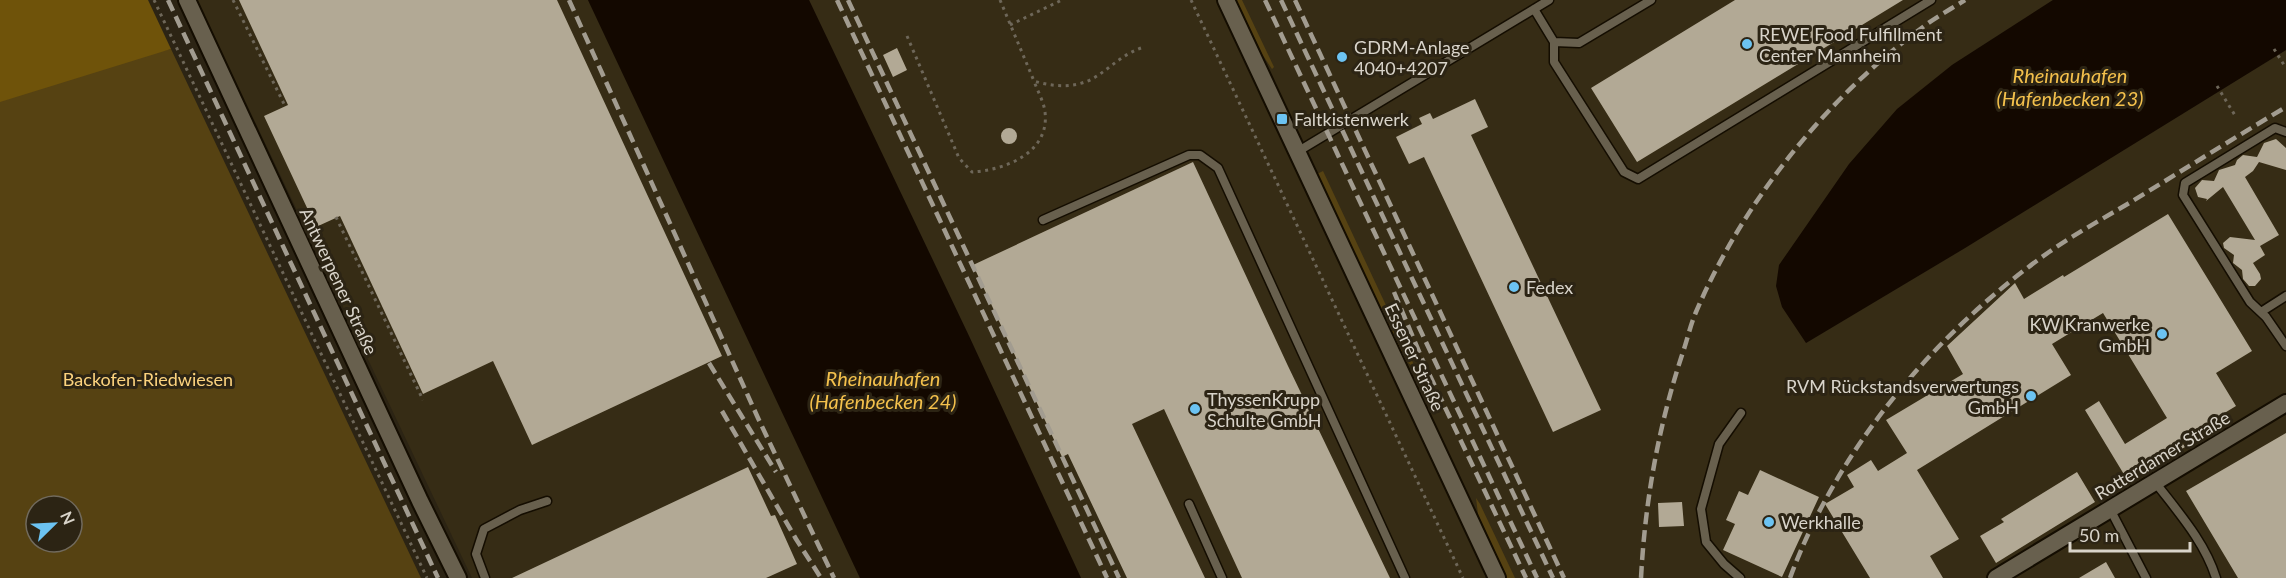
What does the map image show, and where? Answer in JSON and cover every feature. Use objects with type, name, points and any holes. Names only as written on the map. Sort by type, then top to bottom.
[{"type":"street","name":"Antwerpener Straße","points":[[187,0],[458,578]]},
{"type":"street","name":"Essener Straße","points":[[1226,0],[1497,578]]},
{"type":"street","name":"Rotterdamer Straße","points":[[1996,578],[2286,403]]},
{"type":"lane","points":[[1298,152],[1549,0]]},
{"type":"lane","points":[[1554,42],[1579,44],[1651,0]]},
{"type":"lane","points":[[1534,9],[1554,42],[1554,62],[1624,172],[1638,179],[1931,0]]},
{"type":"lane","points":[[2286,132],[2275,128],[2185,183],[2183,195],[2250,302],[2274,326],[2286,346]]},
{"type":"lane","points":[[1043,220],[1189,155],[1200,155],[1218,168],[1405,578]]},
{"type":"lane","points":[[2261,312],[2286,296]]},
{"type":"lane","points":[[1740,578],[1724,564],[1706,542],[1701,509],[1719,444],[1741,413]]},
{"type":"lane","points":[[2155,482],[2205,550],[2211,560],[2216,578]]},
{"type":"lane","points":[[485,578],[476,554],[484,529],[520,510],[547,501]]},
{"type":"lane","points":[[1189,504],[1222,578]]},
{"type":"lane","points":[[2110,509],[2146,578]]},
{"type":"path","points":[[154,0],[426,578]]},
{"type":"path","points":[[233,0],[285,106]]},
{"type":"path","points":[[907,36],[959,158],[972,172],[994,171],[1033,151],[1043,134],[1045,111],[1000,0]]},
{"type":"path","points":[[1010,25],[1062,0]]},
{"type":"path","points":[[1191,0],[1463,578]]},
{"type":"path","points":[[1034,81],[1053,86],[1086,82],[1127,53],[1141,48]]},
{"type":"path","points":[[2274,49],[2286,68]]},
{"type":"path","points":[[2217,86],[2236,117]]},
{"type":"path","points":[[336,217],[423,400]]},
{"type":"shaded area","points":[[0,0],[148,0],[171,49],[0,102]]},
{"type":"shaded area","points":[[197,0],[588,0],[860,578],[472,578]]},
{"type":"shaded area","points":[[809,0],[2053,0],[1952,65],[1806,343],[2286,50],[2286,578],[1081,578]]},
{"type":"green space","name":"Backofen-Riedwiesen","points":[[0,0],[158,52],[171,49],[421,578],[0,578]]},
{"type":"green space","points":[[1236,0],[1242,0],[1274,67],[1272,69],[1262,54]]},
{"type":"green space","points":[[1323,171],[1414,365],[1412,366],[1405,360],[1317,174]]},
{"type":"green space","points":[[1476,498],[1515,578],[1507,578],[1478,514]]},
{"type":"water","name":"Rheinauhafen (Hafenbecken 24)","points":[[588,0],[809,0],[1081,578],[860,578]]},
{"type":"water","name":"Rheinauhafen (Hafenbecken 23)","points":[[2053,0],[2286,0],[2286,50],[1806,343],[1782,307],[1776,286],[1779,265],[1849,164],[1897,109],[1952,65]]},
{"type":"building","points":[[239,0],[557,0],[722,356],[532,445],[493,361],[423,394],[340,216],[316,227],[264,116],[288,105]]},
{"type":"building","name":"REWE Food Fulfillment Center Mannheim","points":[[1735,0],[1903,0],[1637,162],[1591,88]]},
{"type":"building","points":[[897,48],[907,70],[893,77],[883,55]]},
{"type":"building","name":"Fedex","points":[[1475,99],[1488,127],[1471,135],[1601,410],[1553,432],[1424,157],[1409,164],[1396,137],[1422,124],[1419,118],[1430,113],[1433,119]]},
{"type":"building","points":[[1006,128],[1012,128],[1017,136],[1015,142],[1006,144],[1001,139],[1001,133]]},
{"type":"building","points":[[2276,139],[2286,148],[2286,170],[2259,162],[2245,177],[2279,235],[2260,246],[2265,255],[2253,263],[2261,279],[2255,286],[2249,286],[2243,279],[2242,270],[2233,263],[2234,255],[2224,248],[2223,243],[2230,237],[2255,240],[2223,187],[2206,201],[2207,199],[2198,197],[2195,188],[2202,180],[2214,181],[2219,170],[2235,165],[2243,155],[2257,157],[2264,143]]},
{"type":"building","name":"ThyssenKrupp Schulte GmbH","points":[[1193,162],[1390,578],[1242,578],[1164,409],[1132,424],[1205,578],[1127,578],[1068,454],[1062,457],[973,265]]},
{"type":"building","points":[[2168,214],[2252,351],[2216,373],[2236,406],[2180,440],[2185,447],[2128,481],[2085,410],[2099,401],[2125,444],[2167,418],[2103,313],[2052,344],[2071,375],[1917,470],[1959,539],[1930,556],[1943,578],[1870,578],[1825,504],[1854,487],[1847,475],[1871,460],[1878,471],[1907,453],[1886,420],[1963,374],[1947,346],[2015,283],[2024,299]]},
{"type":"building","points":[[2286,433],[2286,578],[2238,578],[2186,491]]},
{"type":"building","points":[[748,467],[771,516],[775,515],[797,564],[766,578],[512,578]]},
{"type":"building","name":"Werkhalle","points":[[1760,470],[1819,497],[1782,577],[1723,550],[1735,524],[1726,520],[1739,491],[1748,495]]},
{"type":"building","points":[[2077,472],[2095,502],[1996,563],[1980,536],[2004,522],[2001,519]]},
{"type":"building","points":[[1682,502],[1684,526],[1659,527],[1658,503]]},
{"type":"building","points":[[2106,562],[2115,578],[2079,578]]},
{"type":"railway","points":[[168,0],[438,578]]},
{"type":"railway","points":[[569,0],[758,418],[834,578]]},
{"type":"railway","points":[[837,0],[1107,578]]},
{"type":"railway","points":[[848,0],[1119,578]]},
{"type":"railway","points":[[1265,0],[1537,578]]},
{"type":"railway","points":[[1281,0],[1553,578]]},
{"type":"railway","points":[[1295,0],[1564,578]]},
{"type":"railway","points":[[1641,578],[1649,493],[1666,410],[1690,328],[1715,271],[1763,192],[1821,119],[1887,55],[1938,16],[1965,0]]},
{"type":"railway","points":[[1790,578],[1810,530],[1863,438],[1895,396],[1968,318],[2007,284],[2059,245],[2286,107]]},
{"type":"railway","points":[[1394,292],[1423,361],[1526,578]]},
{"type":"railway","points":[[709,363],[776,472]]},
{"type":"railway","points":[[722,411],[821,578]]},
{"type":"place","name":"REWE Food Fulfillment Center Mannheim","points":[[1747,44]]},
{"type":"place","name":"GDRM-Anlage 4040+4207","points":[[1342,57]]},
{"type":"place","name":"Faltkistenwerk","points":[[1282,119]]},
{"type":"place","name":"Fedex","points":[[1514,287]]},
{"type":"place","name":"KW Kranwerke GmbH","points":[[2162,334]]},
{"type":"place","name":"RVM Rückstandsverwertungs GmbH","points":[[2031,396]]},
{"type":"place","name":"ThyssenKrupp Schulte GmbH","points":[[1195,409]]},
{"type":"place","name":"Werkhalle","points":[[1769,522]]}]
